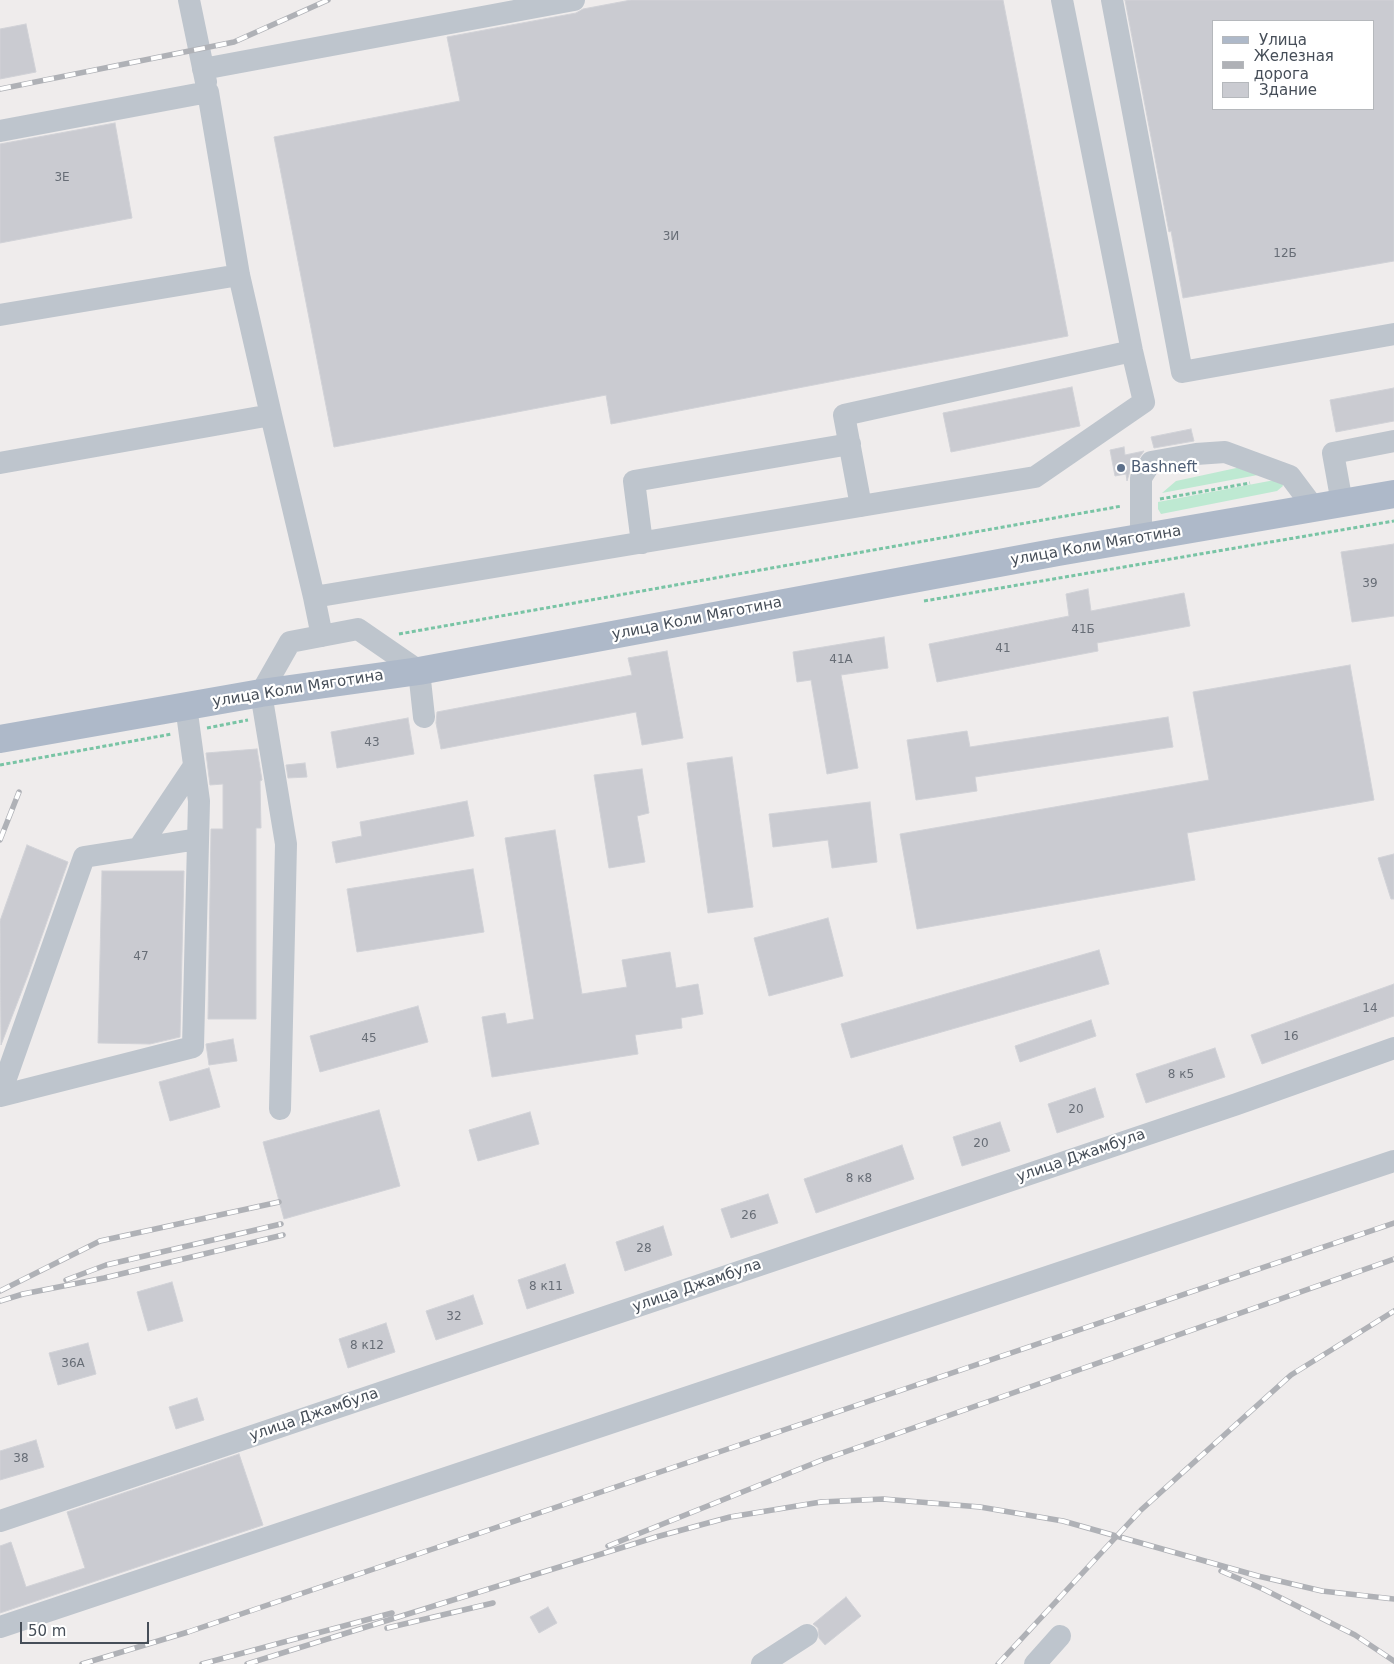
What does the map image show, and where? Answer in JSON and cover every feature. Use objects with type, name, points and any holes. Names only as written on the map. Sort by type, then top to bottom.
[{"type":"main road","name":"улица Коли Мяготина","points":[[0,740],[262,693],[419,671],[1058,552],[1394,494]]},
{"type":"street","points":[[189,0],[208,92],[239,275],[322,636]]},
{"type":"street","points":[[203,69],[574,0]]},
{"type":"street","points":[[314,597],[1035,477],[1144,402],[1132,351],[1062,0]]},
{"type":"street","points":[[1112,0],[1182,372],[1394,334]]},
{"type":"street","points":[[0,131],[208,92]]},
{"type":"street","points":[[0,315],[239,275]]},
{"type":"street","points":[[861,506],[844,415],[1132,351]]},
{"type":"street","points":[[0,463],[271,415]]},
{"type":"street","points":[[1342,503],[1333,453],[1394,441]]},
{"type":"street","points":[[642,543],[634,481],[850,444]]},
{"type":"street","points":[[1141,538],[1141,478],[1151,462],[1196,454],[1225,452],[1290,476],[1314,508]]},
{"type":"street","points":[[280,1109],[286,844],[262,693],[290,642],[358,629],[419,671],[424,717]]},
{"type":"street","points":[[0,1096],[193,1047],[199,801],[186,706]]},
{"type":"street","points":[[139,848],[194,766]]},
{"type":"street","points":[[0,1096],[84,857],[198,839]]},
{"type":"street","name":"улица Джамбула","points":[[0,1521],[1227,1107],[1394,1048]]},
{"type":"street","points":[[0,1627],[1394,1160]]},
{"type":"street","points":[[762,1664],[807,1634]]},
{"type":"street","points":[[1035,1664],[1060,1636]]},
{"type":"path","points":[[372,639],[1253,482]]},
{"type":"green space","points":[[1241,467],[1263,474],[1162,493],[1176,481]]},
{"type":"green space","points":[[1280,479],[1283,486],[1277,491],[1161,514],[1158,509],[1158,502]]},
{"type":"building","points":[[631,0],[1003,0],[1068,336],[611,424],[606,395],[334,447],[274,137],[460,101],[447,37],[576,13],[583,9]]},
{"type":"building","points":[[1125,0],[1394,0],[1394,261],[1183,298],[1171,231],[1169,232]]},
{"type":"building","points":[[26,24],[36,72],[0,79],[0,29]]},
{"type":"building","points":[[115,123],[132,218],[0,243],[0,144]]},
{"type":"building","points":[[1072,387],[1080,426],[951,452],[943,413]]},
{"type":"building","points":[[1394,388],[1394,421],[1336,432],[1330,400]]},
{"type":"building","points":[[1191,429],[1194,441],[1154,448],[1151,437]]},
{"type":"building","points":[[1124,447],[1125,455],[1144,451],[1130,471],[1127,481],[1126,474],[1115,476],[1110,450]]},
{"type":"building","points":[[1394,544],[1394,616],[1352,622],[1341,552]]},
{"type":"building","points":[[1088,589],[1091,611],[1184,593],[1190,626],[1097,643],[1098,651],[937,682],[929,644],[1069,616],[1066,594]]},
{"type":"building","points":[[884,637],[888,668],[841,675],[858,768],[827,774],[811,680],[797,682],[793,652]]},
{"type":"building","points":[[667,651],[683,738],[642,745],[636,712],[441,749],[436,723],[437,712],[632,675],[628,658]]},
{"type":"building","points":[[1350,665],[1374,800],[1187,833],[1195,880],[917,929],[900,834],[1209,780],[1193,692]]},
{"type":"building","points":[[1168,717],[1173,747],[975,777],[977,791],[916,800],[907,740],[967,731],[970,747]]},
{"type":"building","points":[[408,718],[414,754],[337,768],[331,732]]},
{"type":"building","points":[[257,749],[262,780],[260,781],[261,828],[256,828],[256,1019],[208,1019],[211,829],[223,829],[223,784],[210,785],[206,753]]},
{"type":"building","points":[[732,757],[753,907],[708,913],[687,763]]},
{"type":"building","points":[[305,763],[307,777],[288,778],[286,765]]},
{"type":"building","points":[[642,769],[649,813],[637,816],[645,862],[609,868],[594,775]]},
{"type":"building","points":[[467,801],[474,836],[336,863],[332,842],[362,836],[360,822]]},
{"type":"building","points":[[870,802],[877,862],[832,868],[828,840],[773,847],[769,814]]},
{"type":"building","points":[[555,830],[582,994],[627,987],[622,960],[670,952],[676,988],[698,984],[703,1014],[681,1018],[682,1028],[635,1035],[638,1054],[492,1077],[482,1017],[505,1013],[507,1024],[534,1019],[505,838]]},
{"type":"building","points":[[27,845],[68,862],[1,1045],[0,921]]},
{"type":"building","points":[[1394,854],[1394,899],[1391,899],[1378,858]]},
{"type":"building","points":[[473,869],[484,932],[357,952],[347,889]]},
{"type":"building","points":[[102,871],[184,871],[180,1037],[150,1044],[98,1043]]},
{"type":"building","points":[[828,918],[843,976],[769,996],[754,938]]},
{"type":"building","points":[[1099,950],[1109,984],[851,1058],[841,1024]]},
{"type":"building","points":[[1394,984],[1394,1016],[1262,1064],[1251,1035]]},
{"type":"building","points":[[418,1006],[428,1042],[320,1072],[310,1036]]},
{"type":"building","points":[[1091,1020],[1096,1036],[1020,1062],[1015,1046]]},
{"type":"building","points":[[233,1039],[237,1061],[209,1065],[206,1044]]},
{"type":"building","points":[[1215,1048],[1225,1077],[1146,1103],[1136,1074]]},
{"type":"building","points":[[209,1068],[220,1107],[170,1121],[159,1082]]},
{"type":"building","points":[[1095,1088],[1104,1117],[1057,1133],[1048,1104]]},
{"type":"building","points":[[379,1110],[400,1186],[284,1219],[263,1142]]},
{"type":"building","points":[[530,1112],[539,1144],[478,1161],[469,1130]]},
{"type":"building","points":[[1000,1122],[1010,1151],[962,1166],[953,1137]]},
{"type":"building","points":[[902,1145],[914,1179],[816,1213],[804,1179]]},
{"type":"building","points":[[768,1194],[778,1223],[731,1238],[721,1209]]},
{"type":"building","points":[[663,1226],[672,1255],[625,1271],[616,1242]]},
{"type":"building","points":[[565,1264],[574,1293],[527,1309],[518,1280]]},
{"type":"building","points":[[172,1282],[183,1321],[148,1331],[137,1292]]},
{"type":"building","points":[[473,1295],[483,1324],[436,1340],[426,1311]]},
{"type":"building","points":[[386,1323],[395,1352],[348,1368],[339,1339]]},
{"type":"building","points":[[88,1343],[96,1374],[58,1385],[49,1353]]},
{"type":"building","points":[[197,1398],[204,1420],[176,1429],[169,1407]]},
{"type":"building","points":[[36,1440],[44,1467],[0,1480],[0,1451]]},
{"type":"building","points":[[239,1454],[263,1525],[0,1613],[0,1546],[11,1542],[26,1587],[85,1568],[67,1512]]},
{"type":"building","points":[[846,1597],[861,1616],[825,1645],[819,1638],[818,1628],[813,1624]]},
{"type":"building","points":[[548,1607],[557,1623],[539,1633],[530,1617]]},
{"type":"railway","points":[[0,89],[234,42],[328,0]]},
{"type":"railway","points":[[0,840],[19,792]]},
{"type":"railway","points":[[0,1291],[100,1241],[279,1202]]},
{"type":"railway","points":[[82,1664],[188,1632],[1394,1223]]},
{"type":"railway","points":[[66,1280],[106,1265],[281,1224]]},
{"type":"railway","points":[[0,1301],[23,1294],[104,1278],[283,1235]]},
{"type":"railway","points":[[608,1546],[822,1460],[1394,1259]]},
{"type":"railway","points":[[998,1664],[1141,1510],[1291,1375],[1394,1311]]},
{"type":"railway","points":[[247,1664],[656,1537],[730,1517],[821,1502],[883,1499],[980,1507],[1063,1521],[1258,1576],[1322,1591],[1394,1599]]},
{"type":"railway","points":[[1221,1571],[1263,1589],[1355,1635],[1394,1661]]},
{"type":"railway","points":[[387,1628],[493,1603]]},
{"type":"railway","points":[[202,1664],[392,1613]]},
{"type":"place","name":"Bashneft","points":[[1121,468]]}]
